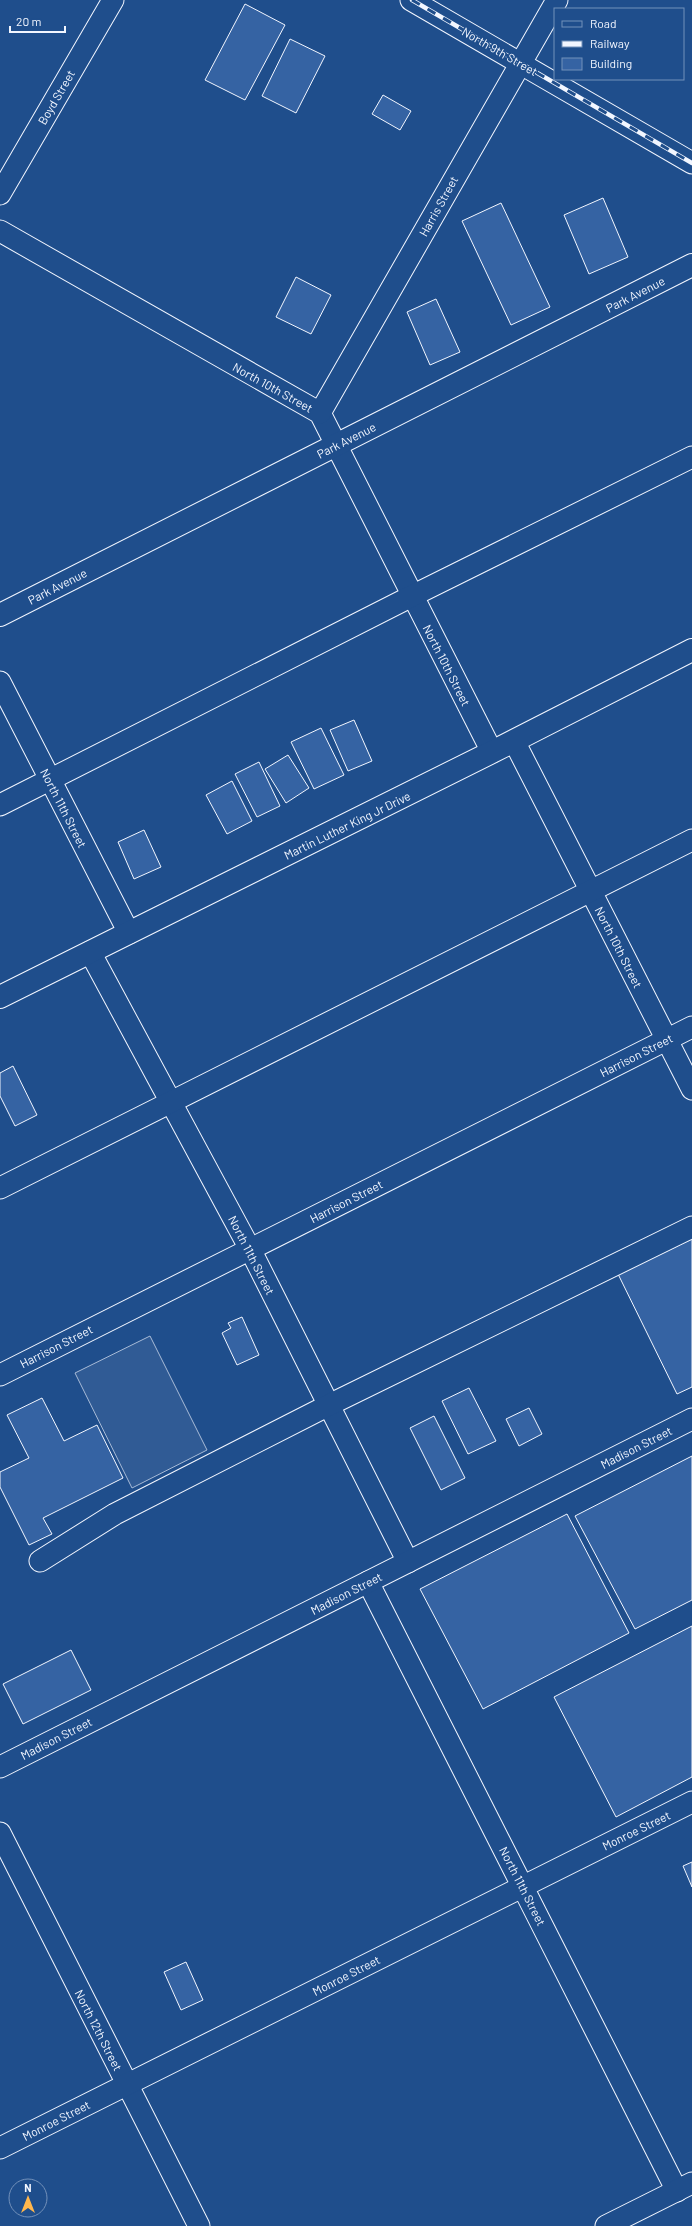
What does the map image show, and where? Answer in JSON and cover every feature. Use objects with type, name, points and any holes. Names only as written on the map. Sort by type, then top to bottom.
[{"type":"main road","name":"Park Avenue","points":[[0,615],[692,265]]},
{"type":"main road","name":"Martin Luther King Jr Drive","points":[[0,997],[514,741],[692,650]]},
{"type":"street","name":"Boyd Street","points":[[0,194],[113,0]]},
{"type":"street","name":"North 9th Street","points":[[411,0],[692,163]]},
{"type":"street","name":"Harris Street","points":[[320,413],[557,0]]},
{"type":"street","name":"North 10th Street","points":[[0,231],[320,413],[492,752]]},
{"type":"street","points":[[0,805],[412,596],[692,457]]},
{"type":"street","name":"North 11th Street","points":[[0,682],[49,780],[130,933]]},
{"type":"street","name":"North 10th Street","points":[[514,741],[692,1089]]},
{"type":"street","points":[[0,1188],[692,840]]},
{"type":"street","name":"North 11th Street","points":[[90,952],[250,1249],[408,1562]]},
{"type":"street","name":"Harrison Street","points":[[0,1375],[692,1027]]},
{"type":"street","points":[[40,1561],[115,1514],[329,1405],[692,1227]]},
{"type":"street","name":"Madison Street","points":[[0,1767],[692,1419]]},
{"type":"street","name":"North 11th Street","points":[[368,1582],[522,1886],[684,2187]]},
{"type":"street","name":"Monroe Street","points":[[0,2148],[692,1802]]},
{"type":"street","name":"North 12th Street","points":[[0,1833],[199,2226]]},
{"type":"street","points":[[606,2226],[684,2187]]},
{"type":"shaded area","points":[[150,1336],[207,1450],[132,1488],[75,1373]]},
{"type":"building","points":[[245,4],[285,25],[245,100],[205,80]]},
{"type":"building","points":[[290,39],[325,56],[296,113],[262,96]]},
{"type":"building","points":[[383,95],[411,111],[400,130],[372,114]]},
{"type":"building","points":[[603,198],[628,257],[589,274],[564,215]]},
{"type":"building","points":[[501,203],[550,307],[511,325],[462,221]]},
{"type":"building","points":[[296,277],[331,295],[311,334],[276,317]]},
{"type":"building","points":[[436,299],[460,352],[430,365],[407,312]]},
{"type":"building","points":[[354,720],[372,761],[348,771],[330,730]]},
{"type":"building","points":[[321,728],[344,775],[314,789],[291,742]]},
{"type":"building","points":[[288,755],[309,788],[286,803],[265,769]]},
{"type":"building","points":[[259,762],[280,806],[257,817],[235,774]]},
{"type":"building","points":[[232,781],[252,821],[227,834],[206,795]]},
{"type":"building","points":[[144,830],[161,867],[134,879],[118,842]]},
{"type":"building","points":[[13,1066],[37,1115],[15,1126],[0,1096],[0,1073]]},
{"type":"building","points":[[692,1239],[692,1387],[677,1394],[618,1274]]},
{"type":"building","points":[[242,1317],[259,1355],[237,1365],[222,1333],[231,1328],[228,1323]]},
{"type":"building","points":[[469,1388],[496,1441],[468,1454],[442,1401]]},
{"type":"building","points":[[42,1398],[64,1441],[97,1425],[123,1478],[43,1518],[52,1534],[29,1545],[0,1487],[0,1472],[29,1458],[7,1415]]},
{"type":"building","points":[[529,1408],[542,1434],[519,1446],[506,1419]]},
{"type":"building","points":[[434,1416],[465,1478],[441,1490],[410,1428]]},
{"type":"building","points":[[692,1456],[692,1600],[635,1629],[575,1516]]},
{"type":"building","points":[[567,1514],[629,1633],[483,1709],[420,1589]]},
{"type":"building","points":[[692,1626],[692,1777],[616,1817],[554,1697]]},
{"type":"building","points":[[71,1650],[91,1690],[23,1724],[3,1684]]},
{"type":"building","points":[[692,1862],[692,1887],[683,1866]]},
{"type":"building","points":[[186,1962],[203,2000],[181,2010],[164,1972]]},
{"type":"railway","points":[[412,0],[692,163]]}]
